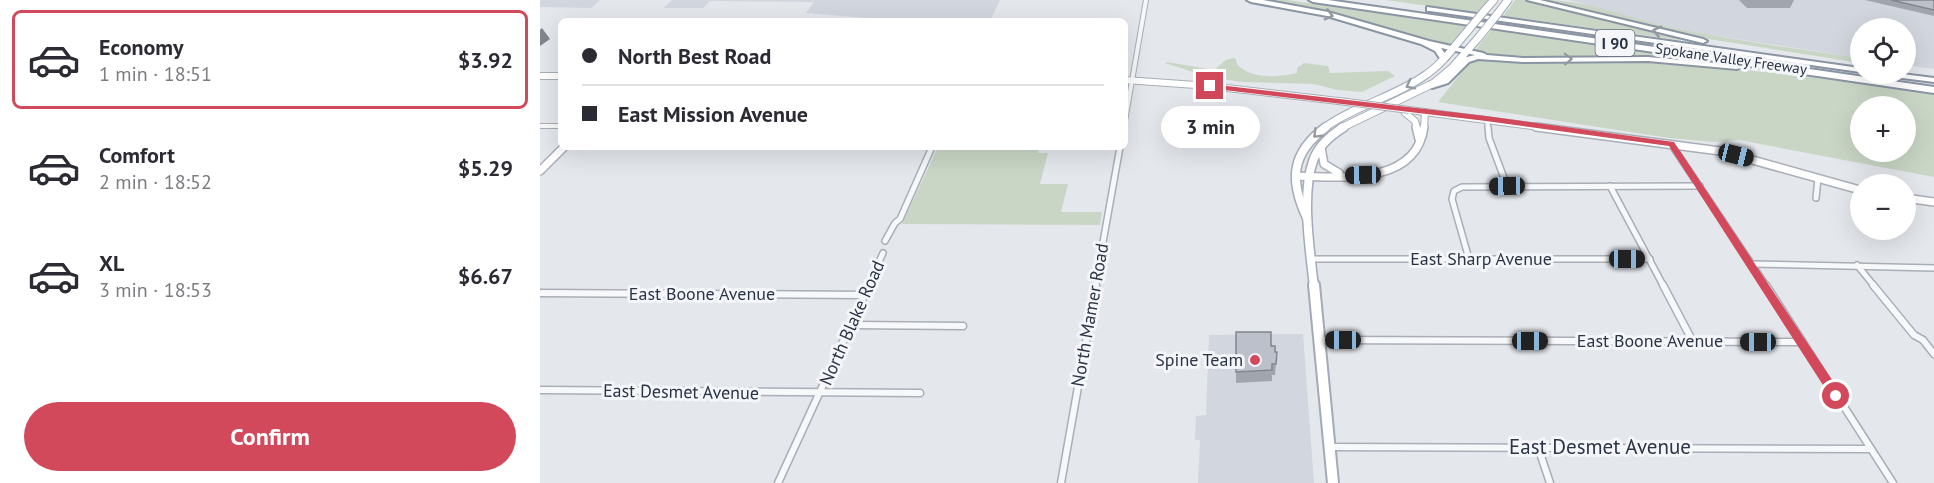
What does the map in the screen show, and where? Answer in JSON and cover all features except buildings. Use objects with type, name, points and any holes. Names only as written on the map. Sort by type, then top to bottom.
[{"type":"highway","points":[[1251,0],[1328,14],[1424,42],[1509,59]]},
{"type":"highway","name":"Spokane Valley Freeway","points":[[1313,0],[1934,90]]},
{"type":"highway","name":"Spokane Valley Freeway","points":[[1362,0],[1850,69]]},
{"type":"highway","points":[[1534,1],[1680,36],[1850,63]]},
{"type":"highway","points":[[1424,42],[1436,48],[1444,58]]},
{"type":"highway","points":[[1432,85],[1445,81],[1466,60],[1473,58],[1670,60],[1916,87]]},
{"type":"highway","points":[[1916,75],[1934,79]]},
{"type":"highway","points":[[1916,77],[1934,79]]},
{"type":"main road","points":[[1307,218],[1297,196],[1296,176],[1306,146],[1324,127],[1339,117],[1427,75],[1494,0]]},
{"type":"main road","points":[[1333,483],[1307,218],[1311,198],[1308,176],[1321,147],[1334,134],[1350,123],[1432,85],[1457,63],[1508,0]]},
{"type":"street","points":[[1146,0],[1129,81],[1249,90],[1720,151],[1850,187]]},
{"type":"street","points":[[540,76],[558,76]]},
{"type":"street","points":[[1407,111],[1415,121],[1420,143]]},
{"type":"street","points":[[1296,176],[1372,175],[1402,165],[1420,143],[1425,112]]},
{"type":"street","points":[[1423,130],[1432,120],[1451,115]]},
{"type":"street","points":[[1486,119],[1489,138],[1507,186]]},
{"type":"street","points":[[540,126],[558,126]]},
{"type":"street","points":[[1671,144],[1752,264],[1893,483]]},
{"type":"street","points":[[1321,147],[1321,162],[1324,167],[1349,176]]},
{"type":"street","points":[[540,171],[561,150]]},
{"type":"street","name":"North Blake Road","points":[[885,241],[895,223],[900,219],[931,150]]},
{"type":"street","name":"North Mamer Road","points":[[1060,483],[1119,150]]},
{"type":"street","points":[[1816,198],[1818,178]]},
{"type":"street","points":[[1468,259],[1452,199],[1454,191],[1470,186],[1700,186]]},
{"type":"street","points":[[1610,186],[1694,342]]},
{"type":"street","points":[[1916,200],[1934,202]]},
{"type":"street","name":"North Blake Road","points":[[778,483],[883,253]]},
{"type":"street","name":"East Sharp Avenue","points":[[1311,259],[1650,259]]},
{"type":"street","points":[[1752,264],[1934,268]]},
{"type":"street","points":[[1857,265],[1914,335],[1923,340],[1934,354]]},
{"type":"street","name":"East Boone Avenue","points":[[540,293],[865,295]]},
{"type":"street","points":[[852,325],[963,326]]},
{"type":"street","name":"East Boone Avenue","points":[[1319,340],[1802,342]]},
{"type":"street","name":"East Desmet Avenue","points":[[540,390],[821,393]]},
{"type":"street","name":"North Blake Road","points":[[821,393],[920,393]]},
{"type":"street","name":"East Desmet Avenue","points":[[1329,447],[1870,449]]},
{"type":"street","points":[[1539,447],[1550,483]]},
{"type":"shaded area","points":[[540,0],[600,0],[591,8],[540,7]]},
{"type":"shaded area","points":[[672,0],[1000,0],[991,18],[868,18],[806,13],[814,2],[710,1],[703,8],[663,8]]},
{"type":"shaded area","points":[[1569,0],[1934,0],[1934,69],[1916,67],[1916,18],[1850,18],[1850,56],[1698,33],[1639,20]]},
{"type":"shaded area","points":[[1303,334],[1314,483],[1198,483],[1200,440],[1195,440],[1196,416],[1206,415],[1209,335]]},
{"type":"green space","points":[[1262,0],[1287,0],[1467,26],[1451,45],[1323,11]]},
{"type":"green space","points":[[1386,0],[1489,0],[1478,13]]},
{"type":"green space","points":[[1515,0],[1523,0],[1679,40],[1503,16]]},
{"type":"green space","points":[[1545,0],[1592,6],[1670,27],[1717,36],[1850,57],[1850,61],[1677,34]]},
{"type":"green space","points":[[1492,29],[1762,68],[1645,58],[1529,58],[1474,52]]},
{"type":"green space","points":[[1236,59],[1237,64],[1250,73],[1265,76],[1297,73],[1297,68],[1304,63],[1328,66],[1330,73],[1388,71],[1395,76],[1362,92],[1338,90],[1313,84],[1242,82],[1209,77],[1165,63],[1214,70],[1226,60]]},
{"type":"green space","points":[[1477,59],[1543,63],[1662,62],[1805,76],[1850,82],[1850,84],[1934,93],[1934,177],[1855,162],[1916,162],[1916,96],[1850,96],[1850,161],[1739,140],[1714,142],[1669,138],[1438,102],[1469,63]]},
{"type":"green space","points":[[937,150],[1038,150],[1038,153],[1048,153],[1040,184],[1068,184],[1061,212],[1102,212],[1100,225],[902,224]]},
{"type":"place","name":"Spine Team","points":[[1255,360]]},
{"type":"route","points":[[1210,86],[1671,144],[1752,264],[1836,396]]}]
